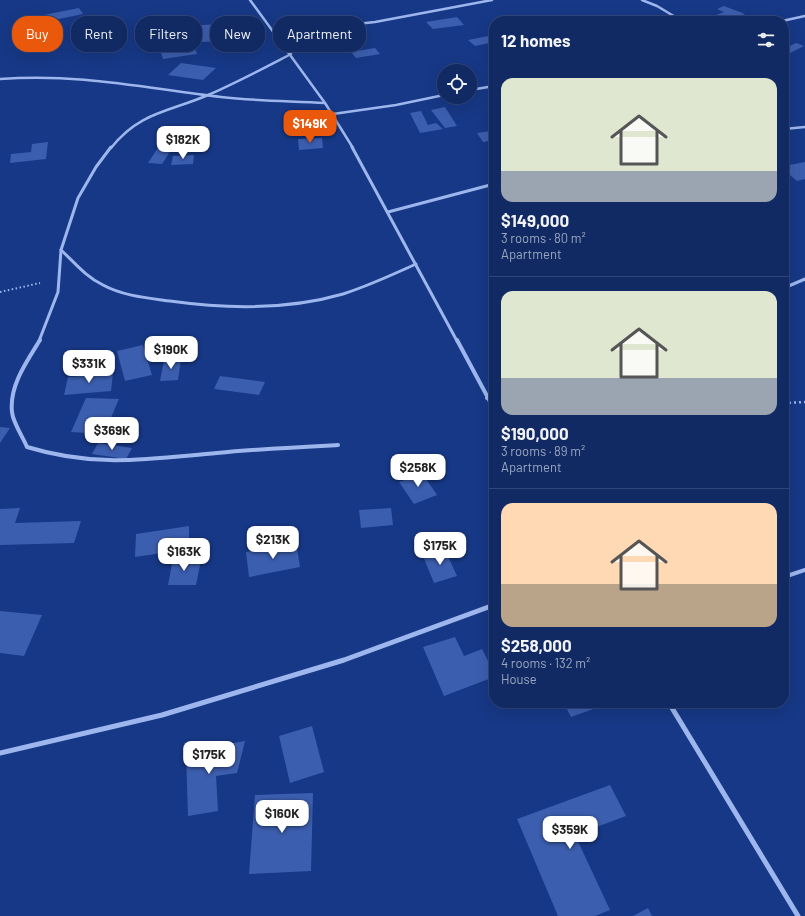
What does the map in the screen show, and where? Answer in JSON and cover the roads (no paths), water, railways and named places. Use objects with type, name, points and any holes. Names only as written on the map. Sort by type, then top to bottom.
[{"type":"street","points":[[250,0],[273,30]]},
{"type":"street","points":[[366,23],[492,0]]},
{"type":"street","points":[[642,0],[672,16]]},
{"type":"street","points":[[789,19],[805,16]]},
{"type":"street","points":[[338,445],[213,453],[154,460],[102,461],[50,455],[27,447],[12,414],[14,390],[25,364],[40,338],[52,311],[58,292],[61,250],[78,198],[96,167],[122,134],[143,119],[208,95],[291,54],[333,114],[363,165],[488,398]]},
{"type":"street","points":[[0,79],[47,76],[78,77],[208,95],[325,103]]},
{"type":"street","points":[[477,89],[489,87]]},
{"type":"street","points":[[333,114],[396,105],[437,96]]},
{"type":"street","points":[[789,129],[805,127]]},
{"type":"street","points":[[388,212],[489,185]]},
{"type":"street","points":[[61,250],[82,270],[107,288],[140,297],[212,305],[252,306],[290,304],[331,297],[361,288],[416,264]]},
{"type":"street","points":[[789,286],[805,279]]},
{"type":"street","points":[[789,575],[805,570]]},
{"type":"street","points":[[0,754],[162,715],[344,660],[489,607]]},
{"type":"street","points":[[672,708],[798,916]]}]
